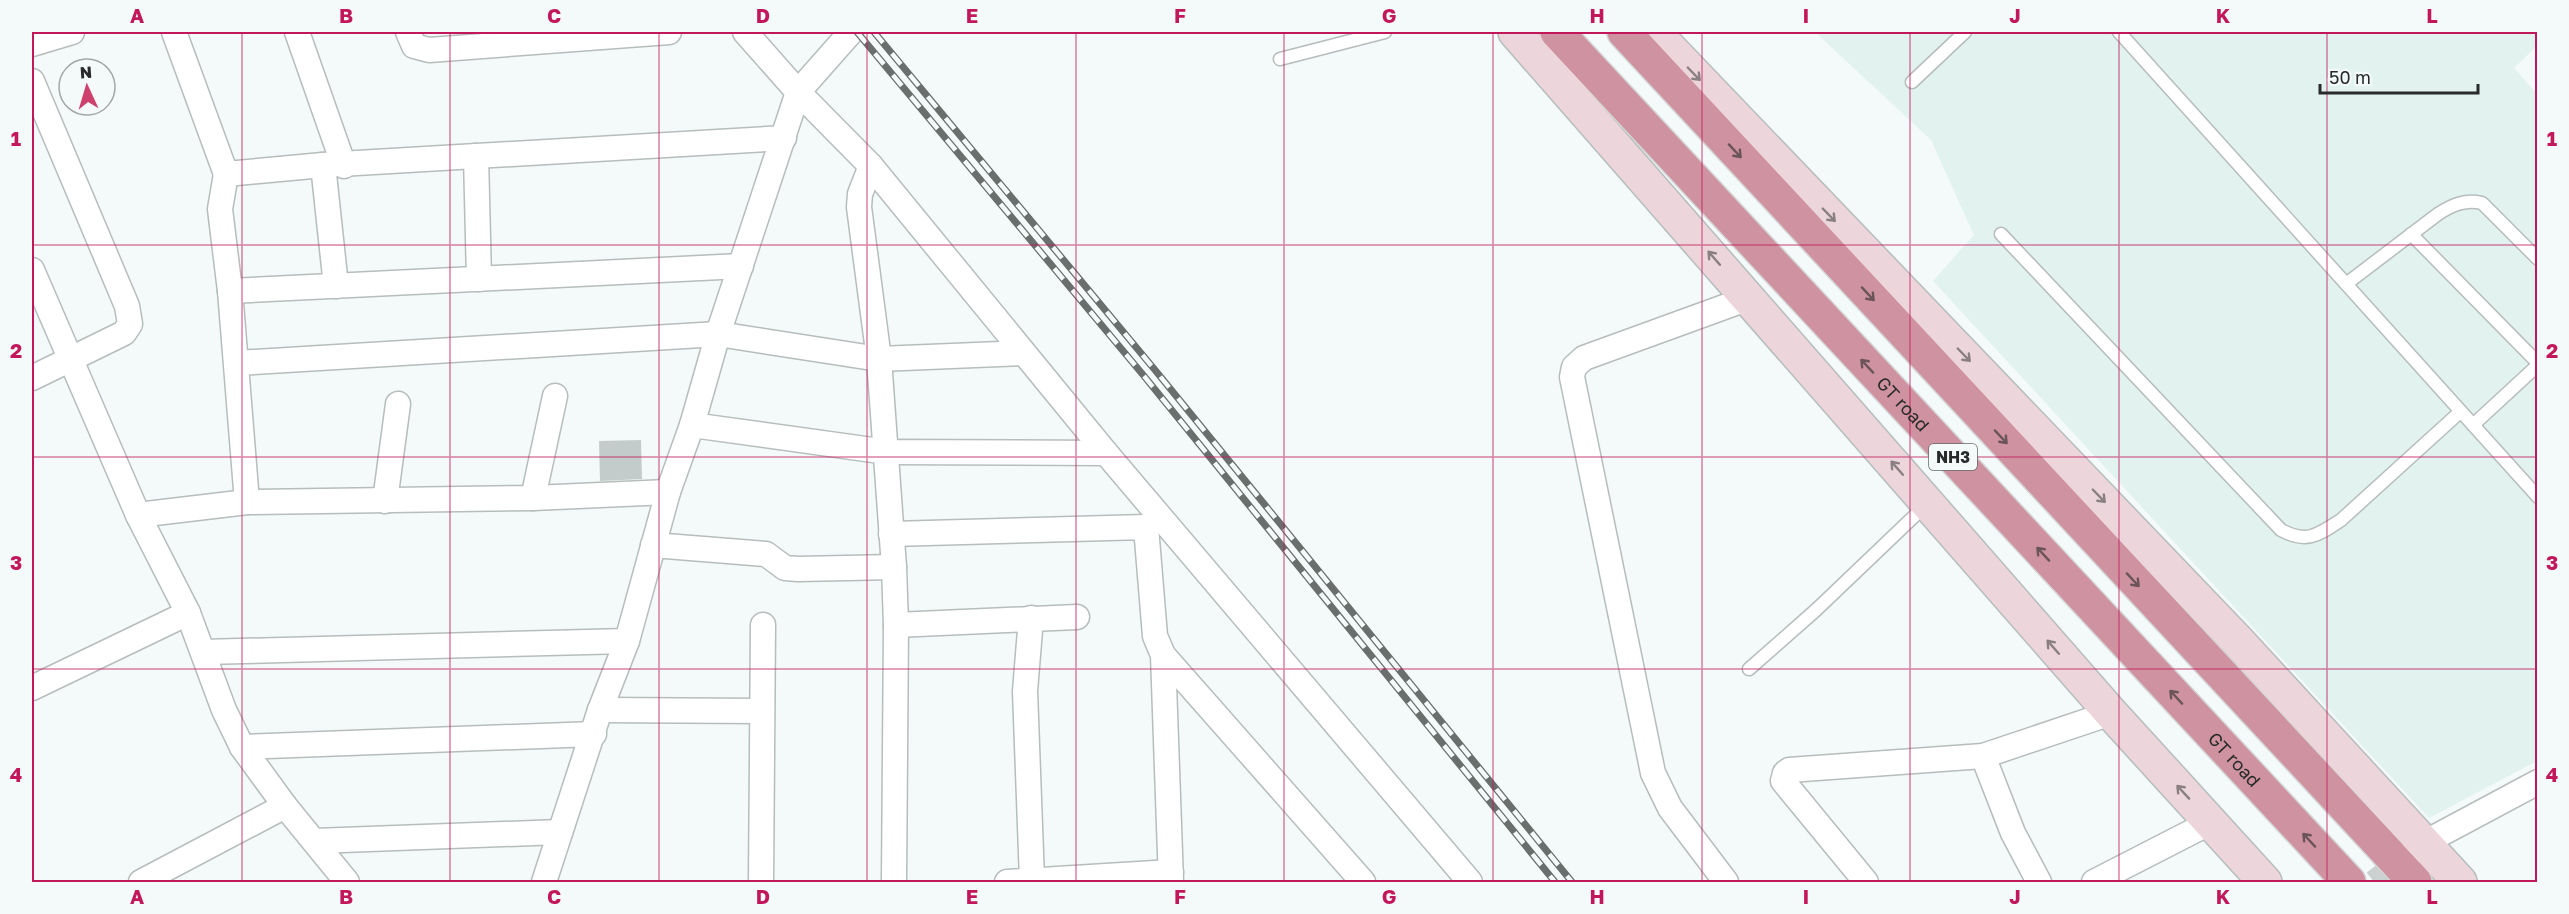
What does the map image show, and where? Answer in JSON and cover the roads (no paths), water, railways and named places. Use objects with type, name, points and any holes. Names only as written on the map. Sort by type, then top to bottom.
[{"type":"highway","name":"GT road","points":[[1557,32],[2349,882]]},
{"type":"highway","name":"NH3","points":[[1624,32],[2416,861]]},
{"type":"main road","points":[[1515,32],[2111,713],[2265,882]]},
{"type":"main road","points":[[1654,32],[2221,623],[2416,861],[2460,882]]},
{"type":"street","points":[[32,44],[72,32]]},
{"type":"street","points":[[174,32],[226,174],[220,209],[237,363],[247,502]]},
{"type":"street","points":[[297,32],[334,166],[336,286]]},
{"type":"street","points":[[408,32],[414,46],[429,50],[669,32]]},
{"type":"street","points":[[745,32],[798,92],[872,166],[1106,453],[1470,882]]},
{"type":"street","points":[[544,882],[600,710],[627,641],[668,492],[692,425],[718,334],[798,92],[851,32]]},
{"type":"street","points":[[32,81],[130,315],[130,324],[124,333],[32,378]]},
{"type":"street","points":[[226,174],[476,156],[784,138]]},
{"type":"street","points":[[476,156],[479,279]]},
{"type":"street","points":[[872,166],[860,194],[859,207],[879,359],[894,567],[896,625],[894,882]]},
{"type":"street","points":[[230,291],[741,266]]},
{"type":"street","points":[[32,270],[138,515],[188,613],[224,710],[242,747],[285,806],[347,882]]},
{"type":"street","points":[[1726,882],[1670,808],[1653,773],[1572,377],[1574,367],[1584,358],[1749,298]]},
{"type":"street","points":[[237,363],[718,334],[879,359],[1023,352]]},
{"type":"street","points":[[533,498],[555,396]]},
{"type":"street","points":[[385,501],[398,404]]},
{"type":"street","points":[[692,425],[887,452],[1106,453]]},
{"type":"street","points":[[138,515],[247,502],[533,498],[668,492]]},
{"type":"street","points":[[891,534],[1146,527],[1155,636],[1163,655],[1363,882]]},
{"type":"street","points":[[653,545],[766,554],[785,568],[894,567]]},
{"type":"street","points":[[32,688],[188,613]]},
{"type":"street","points":[[896,625],[1077,617]]},
{"type":"street","points":[[1031,618],[1025,692],[1032,880]]},
{"type":"street","points":[[761,882],[763,625]]},
{"type":"street","points":[[203,652],[627,641]]},
{"type":"street","points":[[1007,882],[1171,877],[1163,655]]},
{"type":"street","points":[[600,710],[761,711]]},
{"type":"street","points":[[1866,882],[1783,781],[1785,773],[1790,770],[1983,756],[2111,713]]},
{"type":"street","points":[[242,747],[594,734]]},
{"type":"street","points":[[1983,756],[2013,833],[2039,882]]},
{"type":"street","points":[[2416,861],[2538,782]]},
{"type":"street","points":[[141,882],[285,806]]},
{"type":"street","points":[[2094,882],[2211,822]]},
{"type":"street","points":[[315,841],[560,831]]},
{"type":"lane","points":[[1280,59],[1385,32]]},
{"type":"lane","points":[[1912,82],[1965,32]]},
{"type":"lane","points":[[2119,32],[2538,497]]},
{"type":"lane","points":[[2346,284],[2454,204],[2475,201],[2482,203],[2538,259]]},
{"type":"lane","points":[[2001,234],[2281,530],[2293,536],[2307,538],[2341,520],[2460,412]]},
{"type":"lane","points":[[2411,234],[2538,364],[2473,426]]},
{"type":"lane","points":[[1749,669],[1816,610],[1928,503]]},
{"type":"tunnel","points":[[2374,882],[2407,857]]},
{"type":"railway","points":[[857,32],[1144,376],[1555,882]]},
{"type":"railway","points":[[874,32],[1155,370],[1572,882]]}]
